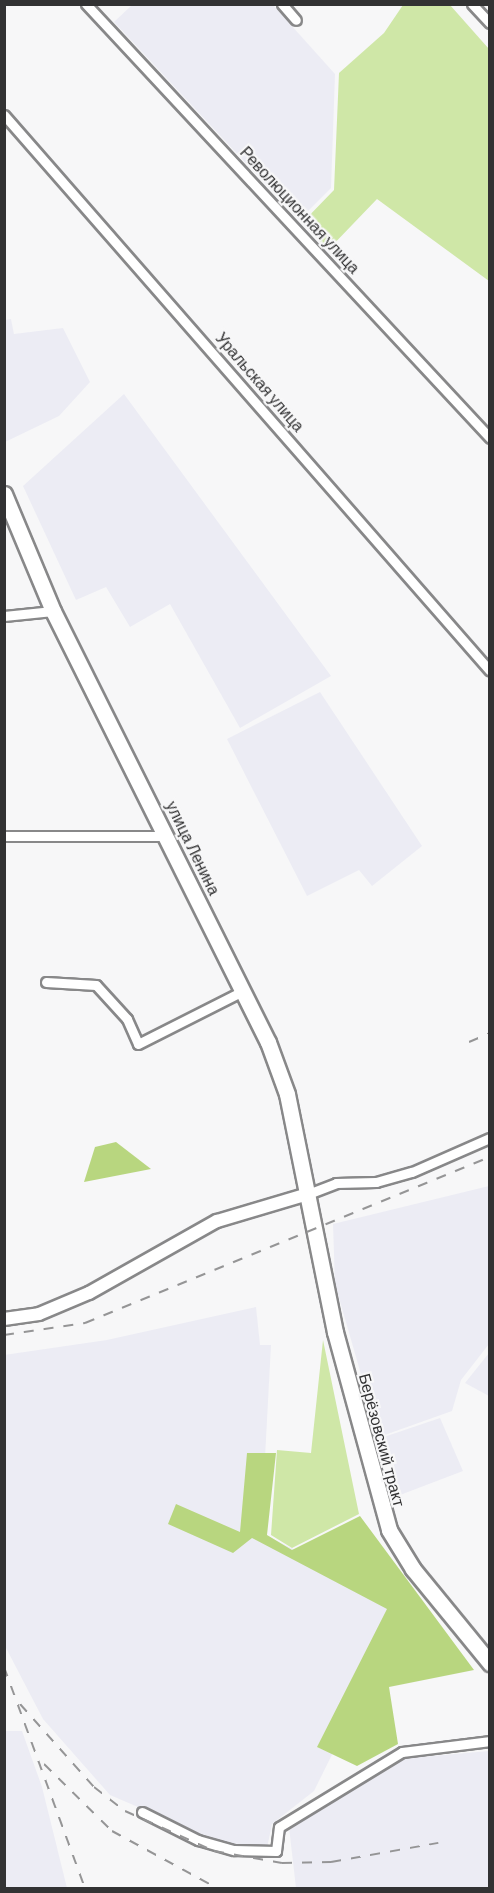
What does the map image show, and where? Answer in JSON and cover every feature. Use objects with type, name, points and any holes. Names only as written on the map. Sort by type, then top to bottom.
[{"type":"main road","name":"улица Ленина","points":[[4,494],[53,611],[243,991],[288,1094],[315,1230]]},
{"type":"main road","name":"Берёзовский тракт","points":[[315,1230],[335,1332],[389,1530],[413,1569],[489,1664]]},
{"type":"street","name":"Революционная улица","points":[[86,4],[489,438]]},
{"type":"street","points":[[282,4],[296,20]]},
{"type":"street","points":[[472,4],[489,23]]},
{"type":"street","name":"Уральская улица","points":[[4,115],[489,671]]},
{"type":"street","points":[[4,616],[53,611]]},
{"type":"street","points":[[4,836],[167,836]]},
{"type":"street","points":[[45,982],[96,985],[127,1019],[138,1044],[243,991]]},
{"type":"street","points":[[4,1319],[39,1314],[89,1293],[217,1221],[308,1194],[336,1183],[376,1182],[412,1172],[489,1138]]},
{"type":"street","points":[[142,1812],[198,1840],[234,1850],[276,1851],[279,1827],[402,1752],[489,1741]]},
{"type":"shaded area","points":[[132,5],[273,5],[335,74],[331,188],[299,220],[114,22]]},
{"type":"shaded area","points":[[11,319],[14,334],[63,328],[90,382],[59,416],[5,442],[5,320]]},
{"type":"shaded area","points":[[124,394],[331,676],[240,728],[170,604],[130,627],[106,587],[76,600],[23,486]]},
{"type":"shaded area","points":[[320,692],[422,846],[372,886],[359,870],[307,896],[227,739]]},
{"type":"shaded area","points":[[489,1186],[489,1344],[461,1380],[452,1411],[379,1437],[335,1284],[333,1224]]},
{"type":"shaded area","points":[[256,1307],[260,1345],[271,1345],[261,1533],[406,1605],[314,1791],[272,1824],[267,1848],[217,1841],[110,1795],[43,1719],[5,1646],[4,1355],[107,1340]]},
{"type":"shaded area","points":[[489,1353],[489,1396],[465,1383]]},
{"type":"shaded area","points":[[440,1418],[463,1471],[400,1495],[384,1437]]},
{"type":"shaded area","points":[[5,1731],[22,1731],[42,1787],[67,1888],[5,1888]]},
{"type":"shaded area","points":[[489,1751],[489,1888],[296,1888],[289,1827],[398,1759]]},
{"type":"green space","points":[[403,5],[450,5],[489,49],[489,281],[377,199],[328,250],[302,223],[334,190],[339,73],[384,33]]},
{"type":"green space","points":[[116,1142],[151,1169],[84,1182],[95,1147]]},
{"type":"green space","points":[[323,1340],[359,1514],[292,1548],[271,1535],[277,1450],[311,1453]]},
{"type":"green space","points":[[247,1453],[276,1453],[267,1535],[292,1550],[360,1516],[474,1670],[389,1687],[398,1744],[357,1766],[317,1747],[387,1609],[252,1538],[233,1553],[168,1524],[176,1504],[240,1532]]},
{"type":"railway","points":[[469,1042],[490,1033]]},
{"type":"railway","points":[[4,1335],[85,1323],[490,1157]]},
{"type":"railway","points":[[4,1667],[85,1888]]},
{"type":"railway","points":[[20,1704],[94,1787],[125,1811],[214,1851],[282,1863],[331,1862],[438,1843]]},
{"type":"railway","points":[[44,1764],[112,1831],[217,1888]]}]
